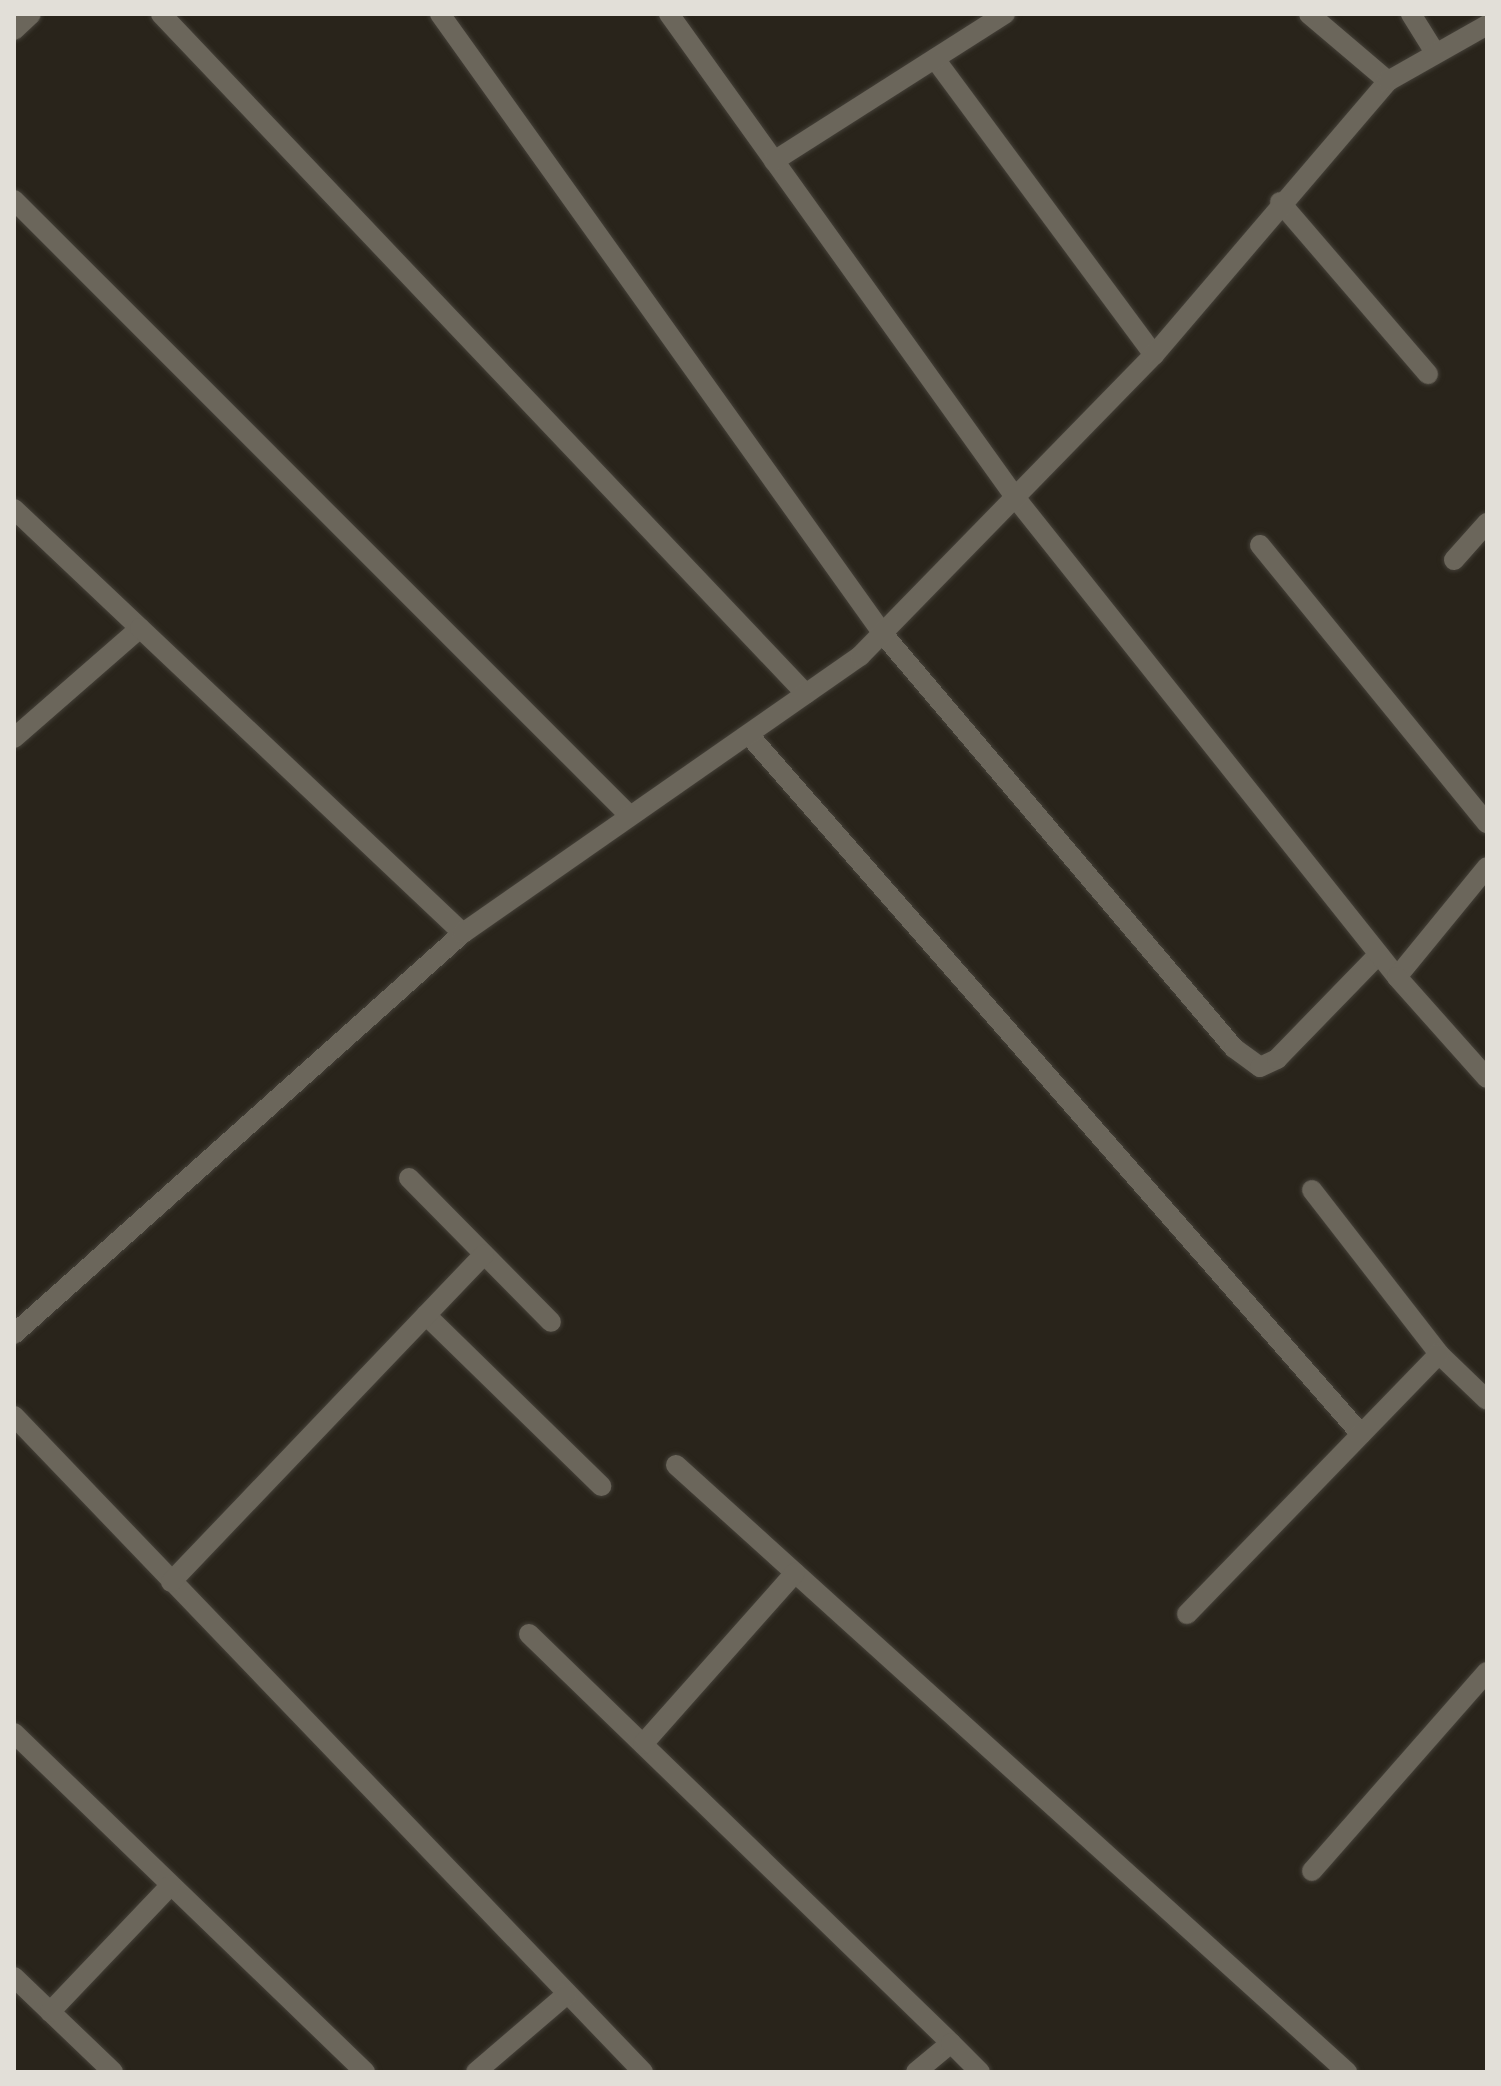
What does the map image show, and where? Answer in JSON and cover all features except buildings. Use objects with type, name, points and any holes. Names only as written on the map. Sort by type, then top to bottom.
[{"type":"street","points":[[14,30],[31,14]]},
{"type":"street","points":[[161,14],[806,694]]},
{"type":"street","points":[[440,14],[883,634],[1249,1061],[1260,1067],[1277,1059],[1379,954]]},
{"type":"street","points":[[669,14],[1018,501],[1397,977],[1487,1078]]},
{"type":"street","points":[[774,161],[1005,14]]},
{"type":"street","points":[[1309,14],[1388,81]]},
{"type":"street","points":[[1411,14],[1434,51]]},
{"type":"street","points":[[14,1334],[463,933],[749,735],[883,634],[1018,501],[1154,355],[1280,202],[1388,81],[1434,51],[1487,25]]},
{"type":"street","points":[[935,59],[1154,355]]},
{"type":"street","points":[[14,200],[630,816]]},
{"type":"street","points":[[1280,202],[1428,374]]},
{"type":"street","points":[[14,509],[463,933]]},
{"type":"street","points":[[1454,560],[1487,523]]},
{"type":"street","points":[[1260,545],[1487,823]]},
{"type":"street","points":[[14,738],[140,628]]},
{"type":"street","points":[[749,735],[1361,1434]]},
{"type":"street","points":[[1397,977],[1487,867]]},
{"type":"street","points":[[409,1178],[551,1322]]},
{"type":"street","points":[[1312,1190],[1439,1354],[1487,1400]]},
{"type":"street","points":[[171,1582],[484,1254]]},
{"type":"street","points":[[426,1315],[601,1486]]},
{"type":"street","points":[[1187,1614],[1439,1354]]},
{"type":"street","points":[[14,1416],[643,2072]]},
{"type":"street","points":[[676,1465],[1347,2072]]},
{"type":"street","points":[[643,1744],[795,1573]]},
{"type":"street","points":[[529,1634],[980,2072]]},
{"type":"street","points":[[1312,1871],[1487,1672]]},
{"type":"street","points":[[14,1733],[365,2072]]},
{"type":"street","points":[[50,2012],[171,1885]]},
{"type":"street","points":[[14,1977],[113,2072]]},
{"type":"street","points":[[476,2072],[567,1994]]},
{"type":"street","points":[[916,2072],[951,2043]]}]
